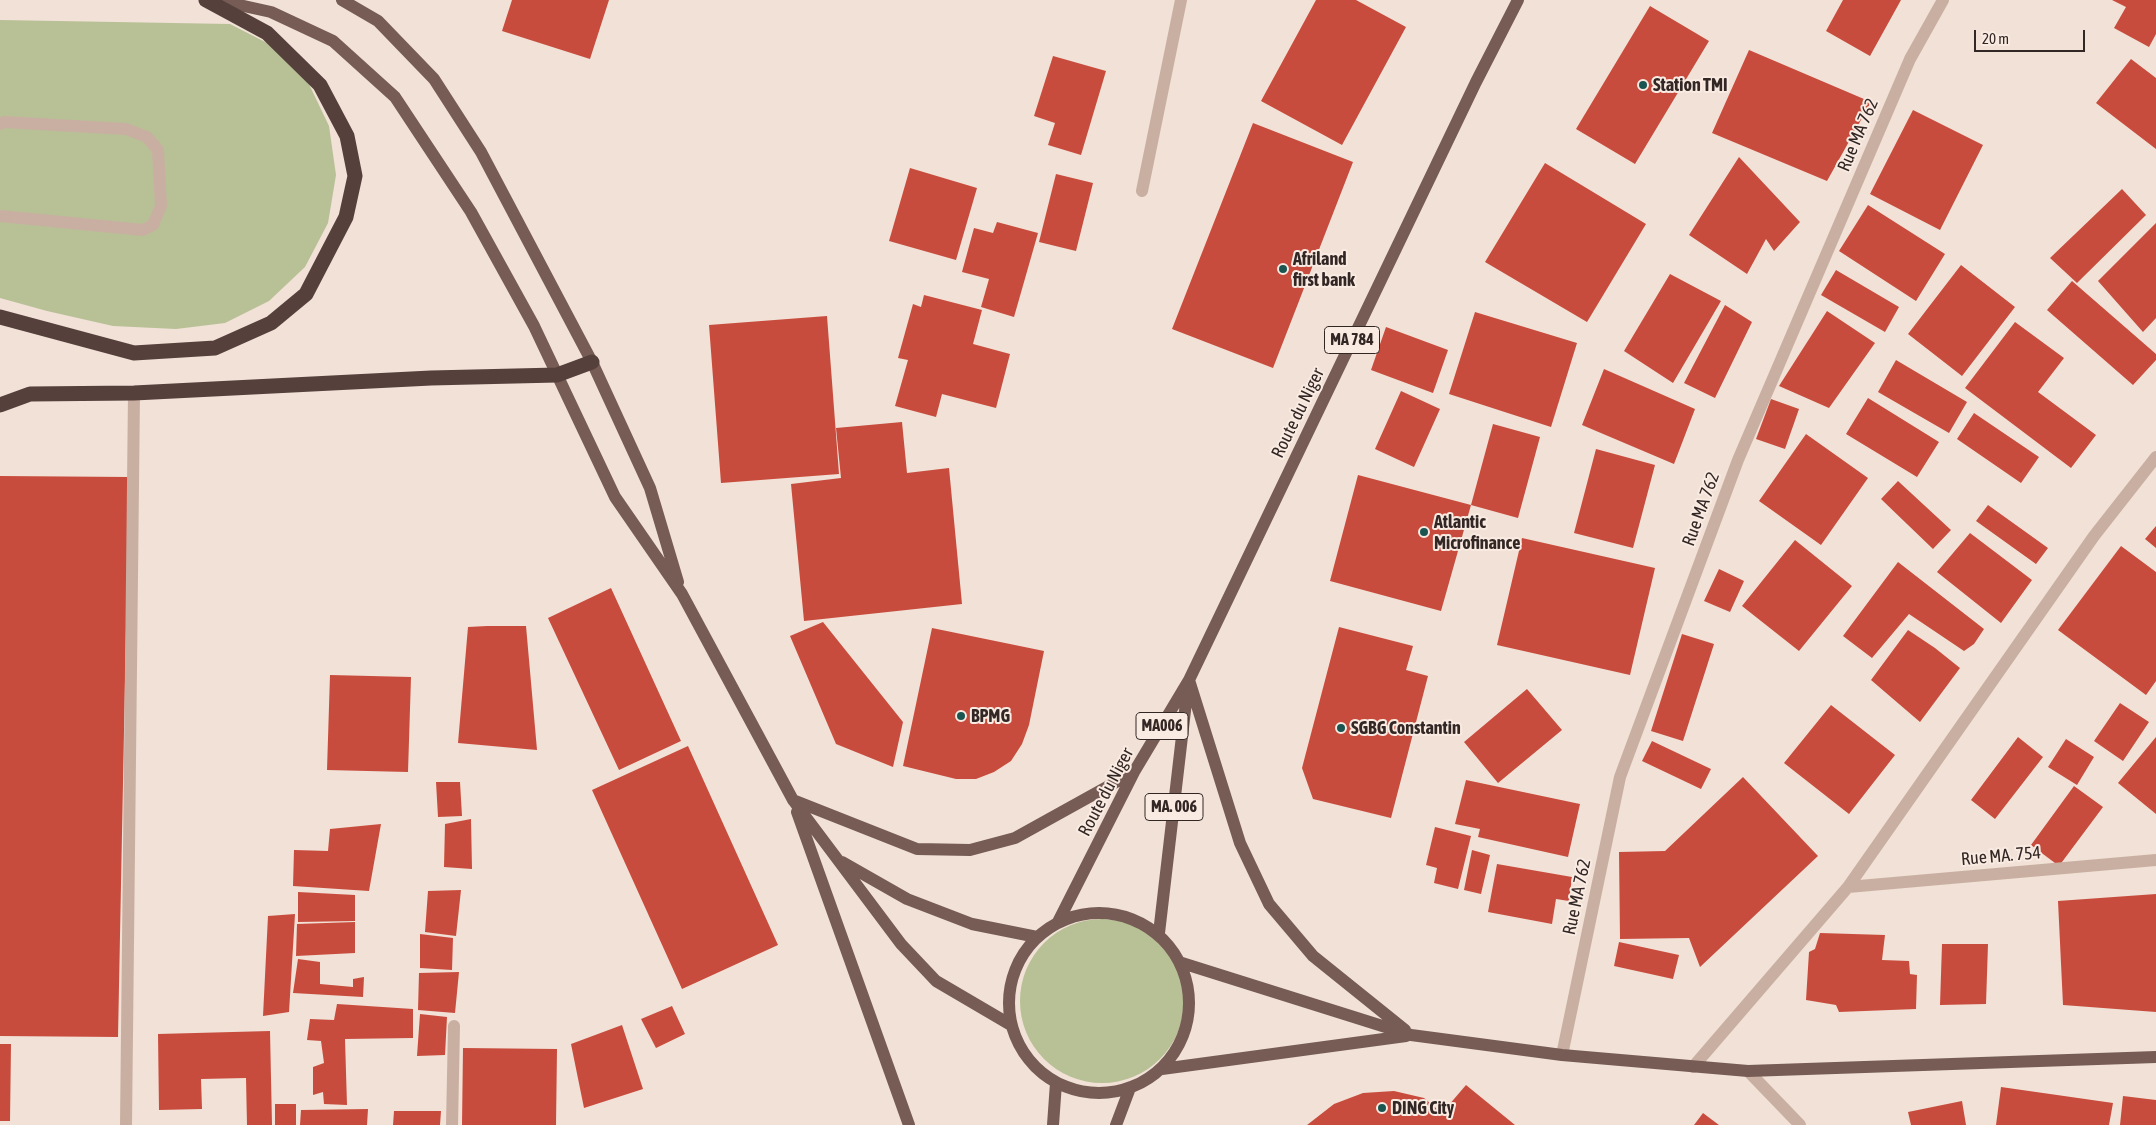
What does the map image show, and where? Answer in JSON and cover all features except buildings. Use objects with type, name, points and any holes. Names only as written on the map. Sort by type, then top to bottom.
[{"type":"highway","points":[[0,317],[134,354],[215,348],[271,323],[306,294],[346,217],[355,176],[347,136],[320,85],[267,33],[206,0]]},
{"type":"highway","points":[[0,405],[30,394],[134,392],[556,374],[592,362]]},
{"type":"main road","points":[[216,0],[271,12],[333,41],[395,97],[471,212],[534,326],[614,497],[682,594],[793,800],[900,944],[936,981],[1011,1025]]},
{"type":"main road","points":[[342,0],[378,22],[434,79],[481,152],[592,362],[650,488],[682,594]]},
{"type":"main road","name":"Route du Niger","points":[[1058,922],[1134,772],[1189,680],[1467,100],[1518,0]]},
{"type":"main road","points":[[1189,680],[1240,843],[1269,904],[1313,956],[1411,1035]]},
{"type":"main road","name":"Route du Niger","points":[[1159,933],[1189,680]]},
{"type":"main road","points":[[793,800],[917,849],[970,850],[1015,838],[1134,772]]},
{"type":"main road","points":[[793,800],[909,1125]]},
{"type":"main road","points":[[838,860],[907,899],[964,921],[1037,937]]},
{"type":"main road","points":[[1110,912],[1136,919],[1159,933],[1182,963],[1190,990],[1189,1019],[1180,1046],[1162,1068],[1130,1088],[1105,1094],[1080,1092],[1056,1083],[1035,1068],[1020,1048],[1011,1025],[1009,993],[1018,963],[1037,937],[1058,922],[1083,913],[1110,912]]},
{"type":"main road","points":[[1182,963],[1411,1035],[1562,1055],[1748,1071],[2156,1057]]},
{"type":"main road","points":[[1162,1068],[1411,1035]]},
{"type":"main road","points":[[1053,1125],[1056,1083]]},
{"type":"main road","points":[[1116,1125],[1130,1088]]},
{"type":"street","points":[[1142,191],[1181,0]]},
{"type":"street","name":"Rue MA 762","points":[[1562,1055],[1620,777],[1738,460],[1910,59],[1943,0]]},
{"type":"street","points":[[0,124],[4,122],[126,129],[147,137],[158,150],[161,206],[153,225],[143,230],[0,216]]},
{"type":"street","points":[[126,1125],[134,392]]},
{"type":"street","points":[[1693,1067],[1848,887],[2094,536],[2156,457]]},
{"type":"street","name":"Rue MA. 754","points":[[1848,887],[2156,860]]},
{"type":"street","points":[[452,1125],[454,1026]]},
{"type":"street","points":[[1748,1071],[1800,1125]]},
{"type":"green space","points":[[0,20],[230,24],[273,46],[308,82],[329,126],[336,175],[328,223],[305,267],[269,301],[225,323],[176,329],[113,326],[0,298]]},
{"type":"green space","points":[[1110,919],[1126,922],[1141,928],[1166,949],[1175,962],[1181,977],[1184,1001],[1183,1017],[1175,1040],[1154,1065],[1141,1074],[1126,1080],[1094,1083],[1078,1080],[1056,1070],[1033,1047],[1021,1017],[1020,993],[1023,977],[1033,955],[1056,932],[1086,920]]},
{"type":"place","name":"Station TMI","points":[[1643,85]]},
{"type":"place","name":"Afriland first bank","points":[[1283,269]]},
{"type":"place","name":"Atlantic Microfinance","points":[[1424,532]]},
{"type":"place","name":"BPMG","points":[[961,716]]},
{"type":"place","name":"SGBG Constantin","points":[[1341,728]]},
{"type":"place","name":"DING City","points":[[1382,1108]]}]
